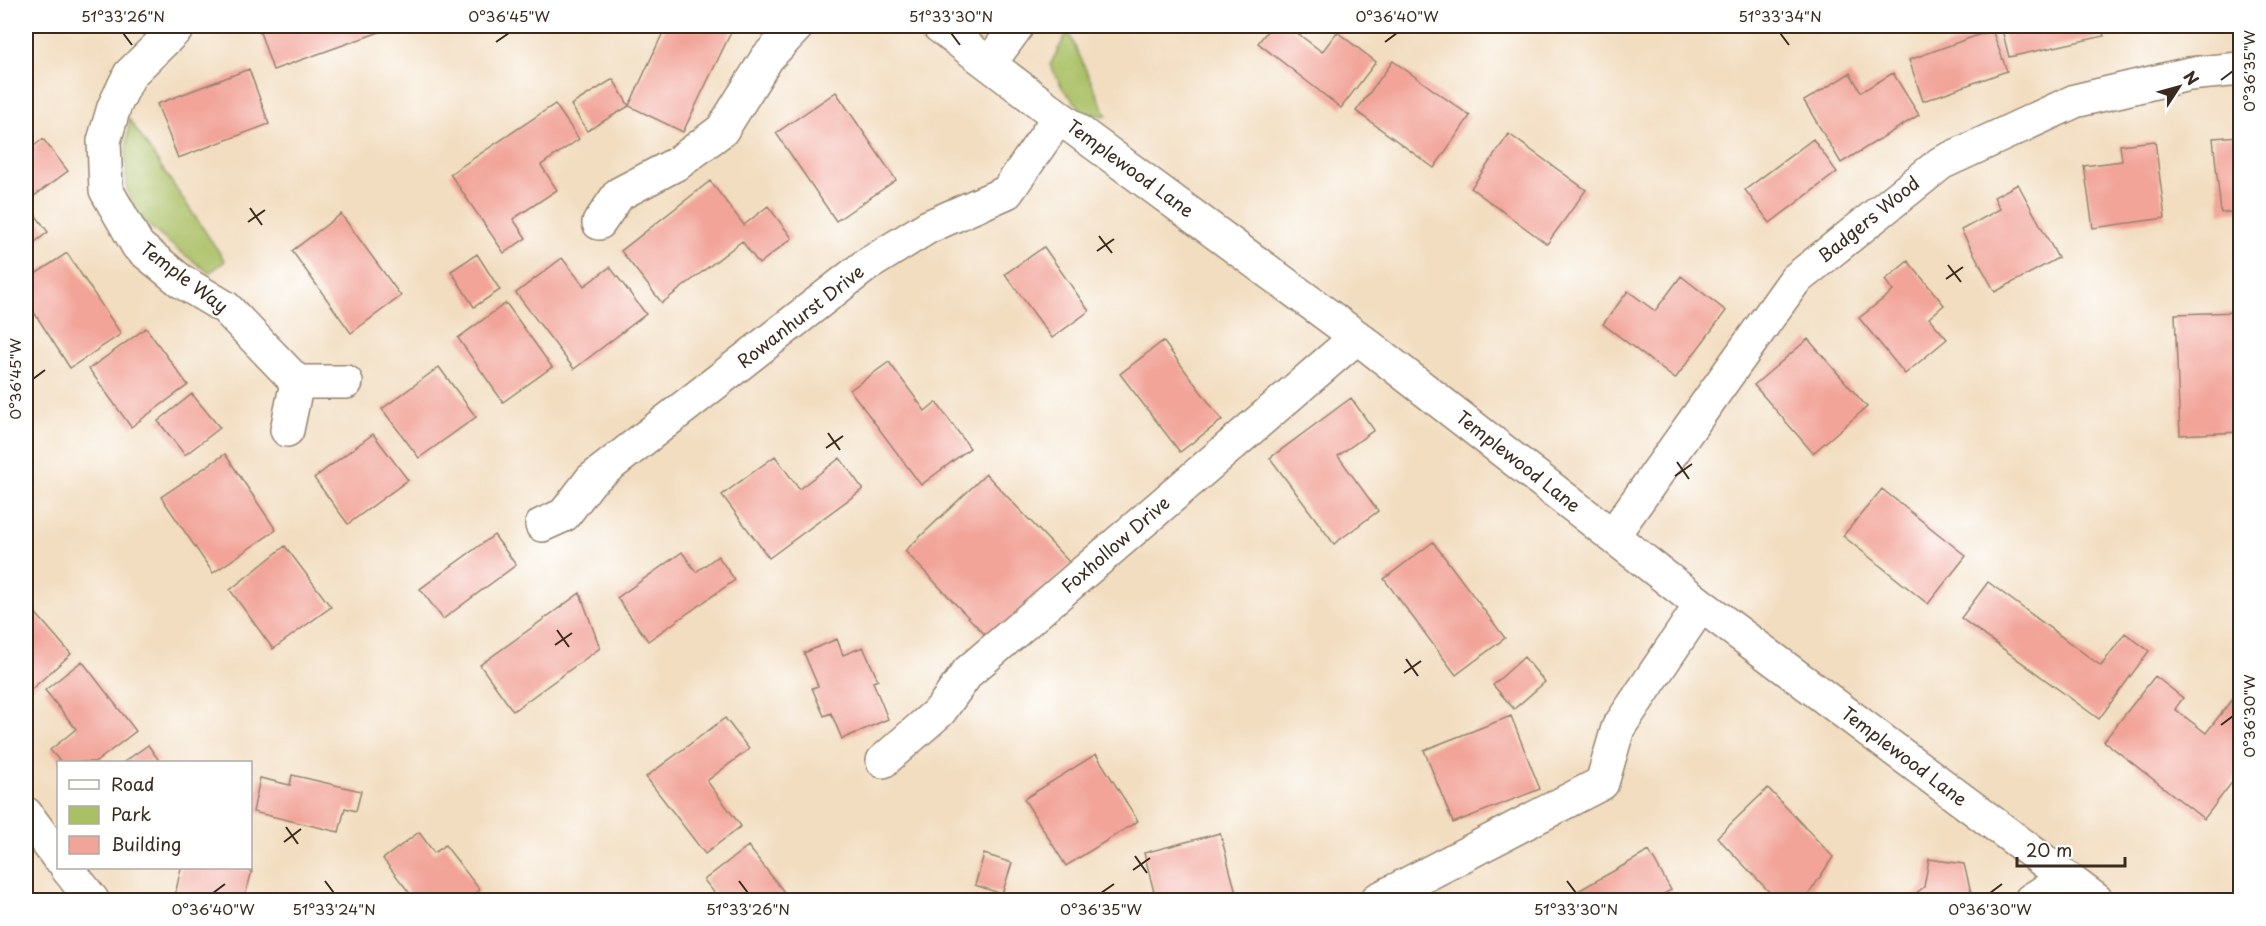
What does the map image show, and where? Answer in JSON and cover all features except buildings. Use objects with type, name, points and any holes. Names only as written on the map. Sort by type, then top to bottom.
[{"type":"street","name":"Temple Way","points":[[179,26],[130,74],[114,107],[104,141],[106,190],[138,246],[181,280],[226,308],[297,382]]},
{"type":"street","points":[[599,223],[619,194],[678,163],[722,130],[766,58],[797,26]]},
{"type":"street","name":"Templewood Lane","points":[[939,26],[1357,337],[1701,605],[2096,900]]},
{"type":"street","points":[[990,63],[1017,26]]},
{"type":"street","name":"Badgers Wood","points":[[1612,535],[1795,280],[1941,163],[2075,101],[2189,74],[2241,69]]},
{"type":"street","name":"Rowanhurst Drive","points":[[542,525],[564,515],[591,480],[865,267],[928,227],[1007,192],[1059,117]]},
{"type":"street","name":"Foxhollow Drive","points":[[883,761],[940,711],[968,672],[1357,337]]},
{"type":"street","points":[[287,430],[297,382],[345,382]]},
{"type":"street","points":[[1377,900],[1602,783],[1618,728],[1701,605]]},
{"type":"street","points":[[26,814],[57,856]]},
{"type":"street","points":[[69,869],[92,900]]},
{"type":"street","points":[[2031,900],[2066,878]]},
{"type":"green space","points":[[1068,31],[1107,116],[1085,113],[1063,89],[1050,65]]},
{"type":"green space","points":[[129,119],[225,261],[209,273],[152,228],[134,207],[129,197],[126,178]]}]
